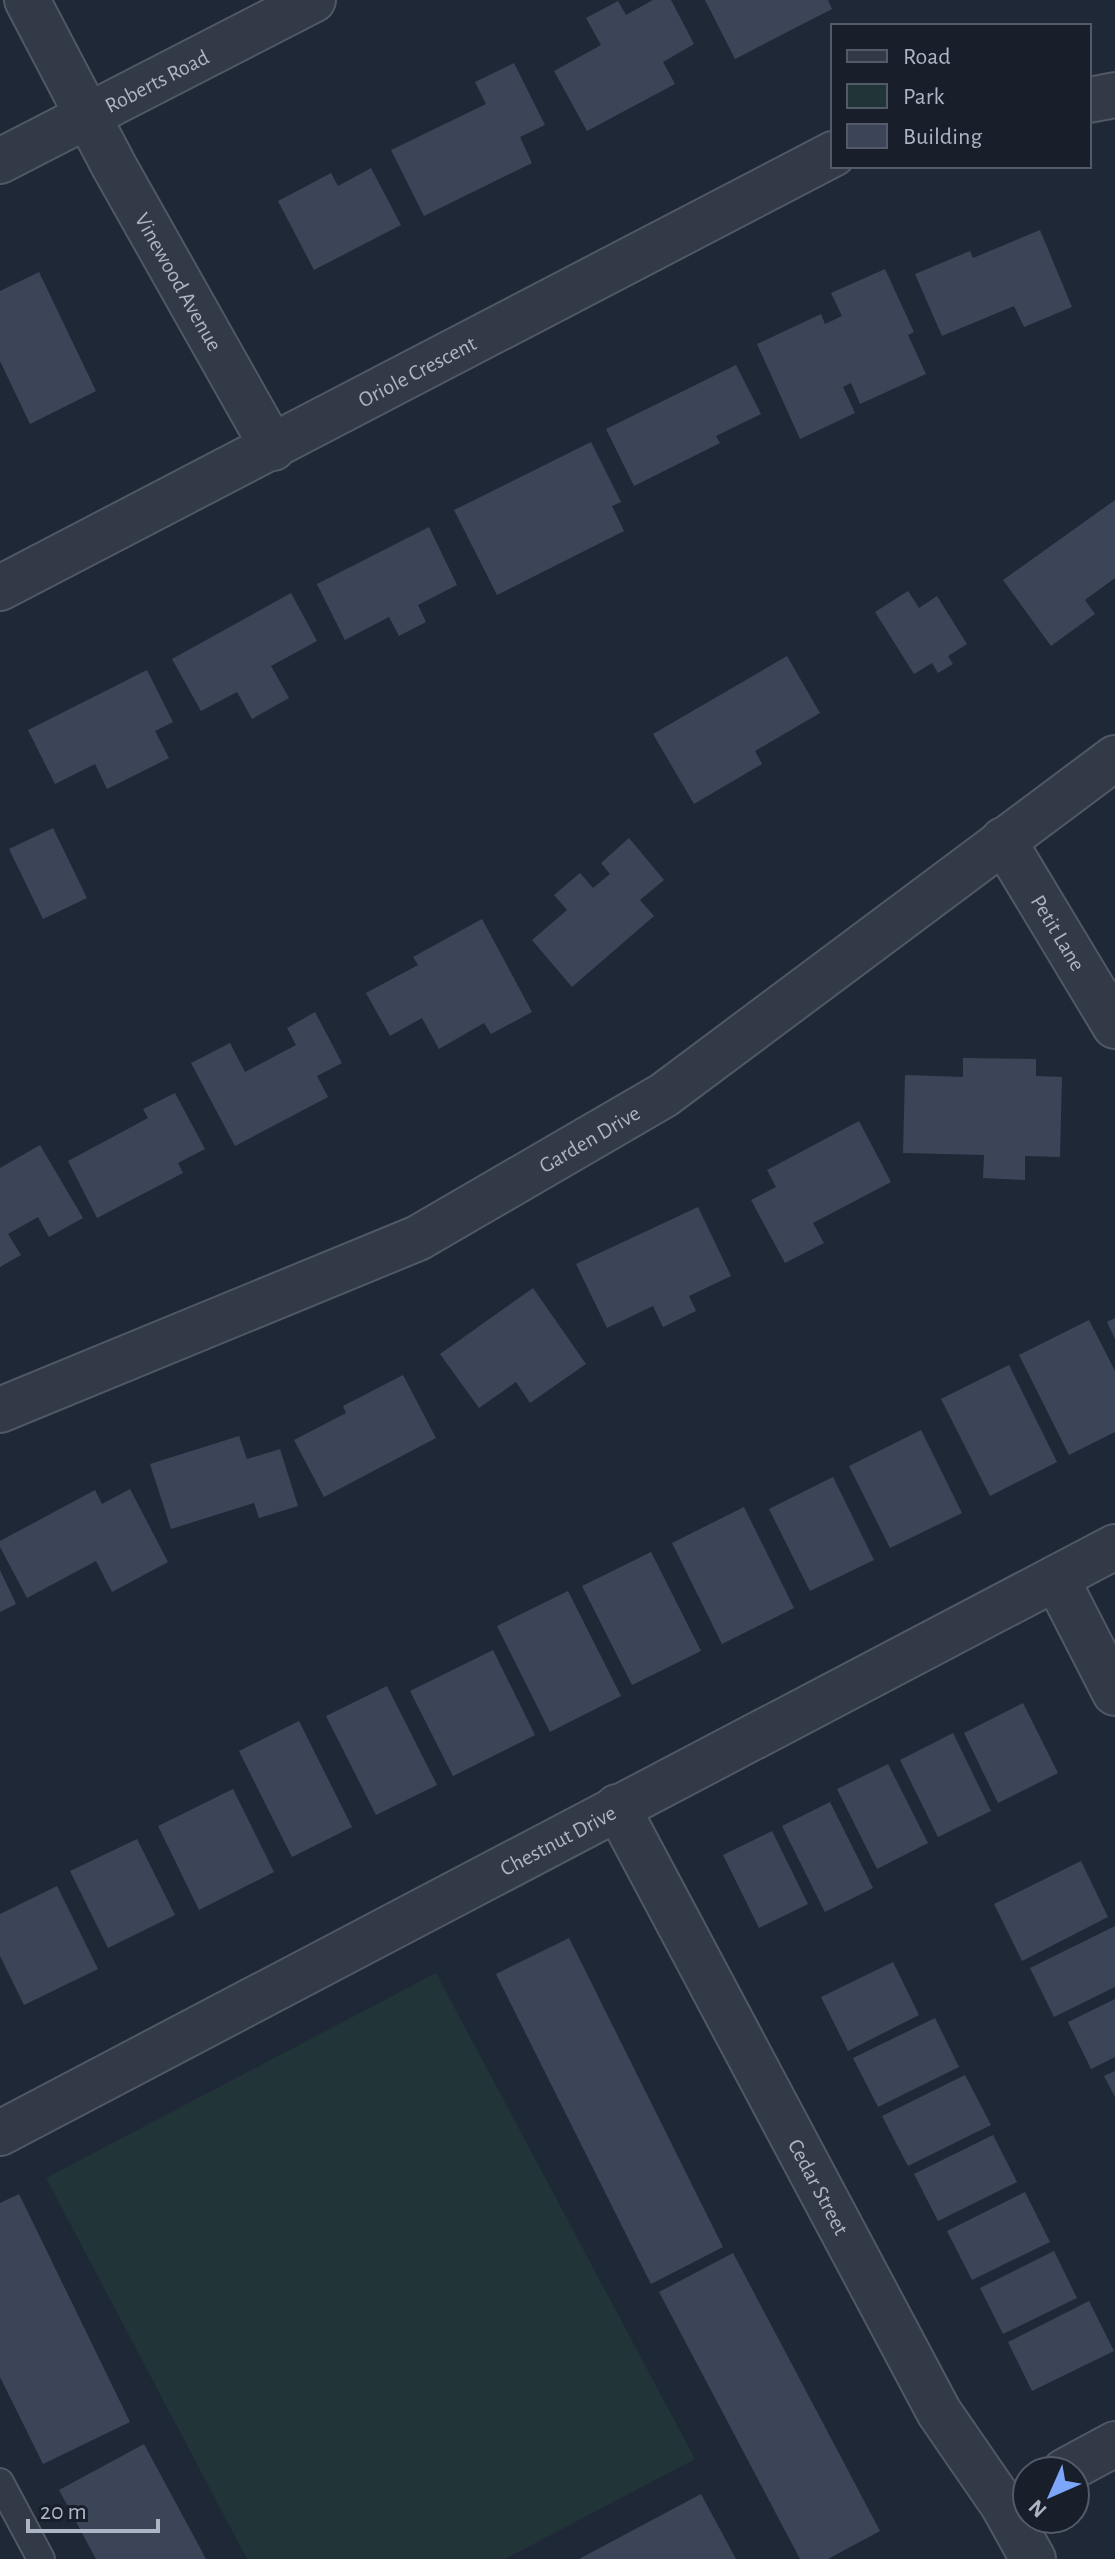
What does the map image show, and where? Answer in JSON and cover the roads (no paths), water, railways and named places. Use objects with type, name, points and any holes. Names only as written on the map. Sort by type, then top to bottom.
[{"type":"street","name":"Vinewood Avenue","points":[[27,0],[114,166],[273,448]]},
{"type":"street","name":"Roberts Road","points":[[0,161],[313,0]]},
{"type":"street","points":[[1091,100],[1115,95]]},
{"type":"street","name":"Oriole Crescent","points":[[0,588],[831,155]]},
{"type":"street","name":"Garden Drive","points":[[0,1410],[418,1238],[664,1095],[1115,758]]},
{"type":"street","name":"Petit Lane","points":[[1003,840],[1115,1026]]},
{"type":"street","name":"Chestnut Drive","points":[[0,2133],[1115,1547]]},
{"type":"street","points":[[1056,1578],[1115,1693]]},
{"type":"street","name":"Cedar Street","points":[[617,1807],[939,2412],[1011,2493]]},
{"type":"street","points":[[1091,2457],[1115,2444]]},
{"type":"street","name":"Cedar Street","points":[[1026,2535],[1033,2559]]},
{"type":"lane","points":[[0,2482],[41,2559]]}]
